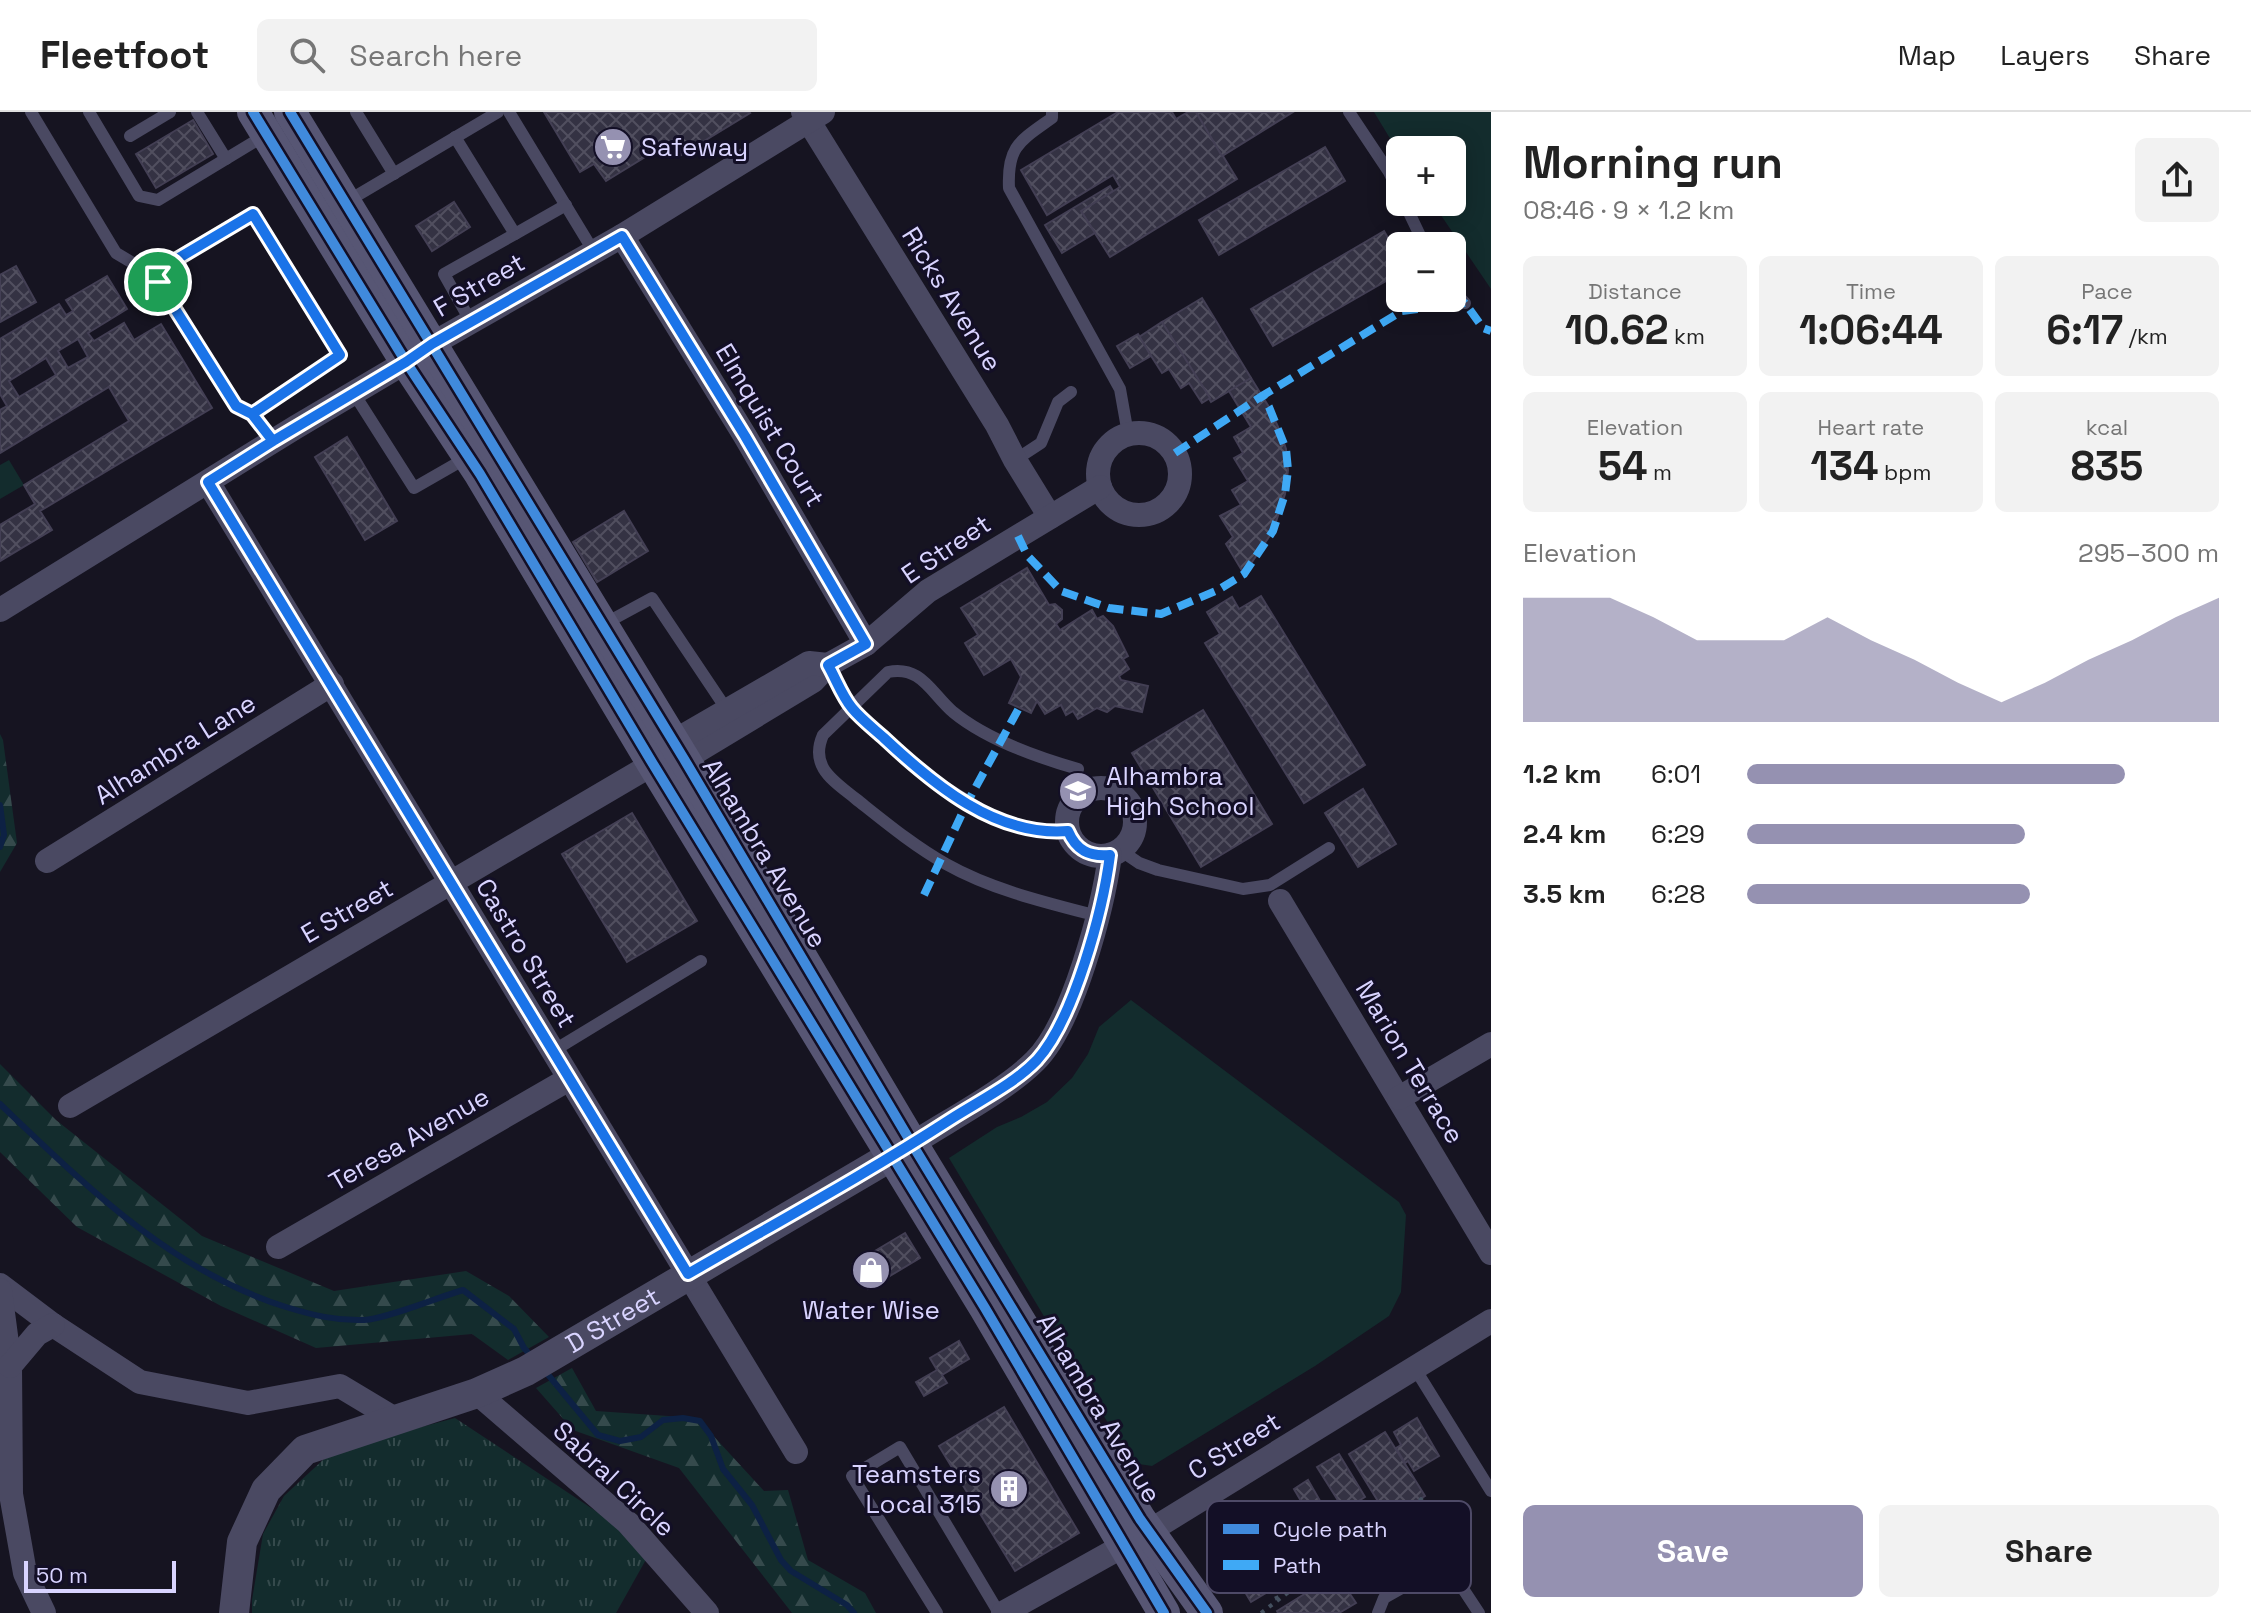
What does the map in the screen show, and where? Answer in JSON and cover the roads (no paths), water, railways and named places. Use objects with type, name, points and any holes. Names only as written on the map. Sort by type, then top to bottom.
[{"type":"main road","name":"Alhambra Avenue","points":[[290,112],[343,203],[468,457],[670,755]]},
{"type":"main road","name":"Alhambra Avenue","points":[[260,123],[602,625],[771,955],[901,1150],[1136,1539],[1164,1613]]},
{"type":"main road","name":"Alhambra Avenue","points":[[1136,1539],[1207,1613]]},
{"type":"street","name":"F Street","points":[[0,610],[353,392],[622,236],[811,115]]},
{"type":"street","name":"Ricks Avenue","points":[[811,115],[1050,517]]},
{"type":"street","name":"Elmquist Court","points":[[622,236],[745,436],[866,644]]},
{"type":"street","points":[[1128,434],[1152,434],[1171,447],[1181,468],[1176,494],[1160,509],[1138,515],[1115,508],[1100,487],[1098,476],[1102,456],[1116,440],[1128,434]]},
{"type":"street","name":"Castro Street","points":[[208,482],[796,1452]]},
{"type":"street","name":"E Street","points":[[70,1106],[732,718],[809,663],[828,665],[866,644],[928,591],[1100,487]]},
{"type":"street","name":"Alhambra Lane","points":[[47,861],[332,684]]},
{"type":"street","points":[[1107,789],[1126,800],[1135,820],[1128,842],[1115,852],[1089,854],[1079,849],[1068,831],[1070,809],[1085,792],[1107,789]]},
{"type":"street","points":[[901,1150],[1010,1081],[1036,1061],[1053,1038],[1075,991],[1115,852]]},
{"type":"street","name":"Marion Terrace","points":[[1275,893],[1491,1253]]},
{"type":"street","points":[[1399,1098],[1491,1044]]},
{"type":"street","name":"Teresa Avenue","points":[[278,1247],[569,1079]]},
{"type":"street","name":"D Street","points":[[234,1613],[242,1542],[266,1490],[305,1450],[477,1393],[526,1371],[901,1150]]},
{"type":"street","points":[[0,1288],[140,1382],[248,1403],[340,1386],[395,1419]]},
{"type":"street","points":[[0,1288],[10,1366],[11,1494],[25,1573],[44,1613]]},
{"type":"street","name":"C Street","points":[[1001,1613],[1136,1539],[1491,1321]]},
{"type":"street","points":[[10,1366],[37,1334],[53,1325]]},
{"type":"street","name":"Sabral Circle","points":[[477,1393],[628,1523],[707,1613]]},
{"type":"lane","points":[[31,112],[116,253],[158,282],[236,406],[252,414],[273,441]]},
{"type":"lane","points":[[89,112],[139,196],[158,200],[226,159],[260,123]]},
{"type":"lane","points":[[130,136],[170,112]]},
{"type":"lane","points":[[197,112],[226,159]]},
{"type":"lane","points":[[356,112],[394,174]]},
{"type":"lane","points":[[343,203],[498,112]]},
{"type":"lane","points":[[509,112],[594,252]]},
{"type":"lane","points":[[1052,112],[1052,118],[1014,148],[1008,167],[1009,188],[1120,389],[1128,434]]},
{"type":"lane","points":[[1349,112],[1386,168]]},
{"type":"lane","points":[[455,137],[515,234]]},
{"type":"lane","points":[[471,322],[444,274],[566,205]]},
{"type":"lane","points":[[150,275],[253,214],[340,355],[252,414]]},
{"type":"lane","points":[[353,392],[414,488],[468,457]]},
{"type":"lane","points":[[1015,460],[1041,443],[1058,402],[1071,392]]},
{"type":"lane","points":[[602,625],[652,598],[732,718]]},
{"type":"lane","points":[[828,665],[852,708],[922,773],[1002,822],[1048,833],[1068,831]]},
{"type":"lane","points":[[1078,769],[1011,746],[954,713],[920,677],[902,669],[888,672],[823,735],[817,749],[820,763],[829,777],[894,830],[948,866],[1028,896],[1098,916]]},
{"type":"lane","points":[[1115,852],[1148,866],[1217,884],[1275,893],[1329,848]]},
{"type":"lane","points":[[553,1051],[701,961]]},
{"type":"lane","points":[[1414,1367],[1491,1491]]},
{"type":"lane","points":[[937,1613],[852,1476],[900,1447],[1001,1613]]},
{"type":"lane","points":[[1378,1613],[1384,1598],[1393,1593]]},
{"type":"lane","points":[[1466,1593],[1479,1613]]},
{"type":"waterway","points":[[0,805],[4,835],[0,847]]},
{"type":"waterway","points":[[0,1104],[64,1165],[132,1222],[167,1248],[244,1291],[315,1315],[364,1320],[399,1312],[463,1290],[514,1329],[532,1357]]},
{"type":"waterway","points":[[545,1371],[598,1435],[620,1441],[641,1437],[663,1420],[683,1418],[700,1421],[711,1436],[723,1469],[752,1505],[781,1560],[791,1571],[847,1605],[854,1613]]},
{"type":"place","name":"Safeway","points":[[613,147]]},
{"type":"place","name":"Alhambra High School","points":[[1078,791]]},
{"type":"place","name":"Water Wise","points":[[871,1270]]},
{"type":"place","name":"Teamsters Local 315","points":[[1009,1489]]}]
